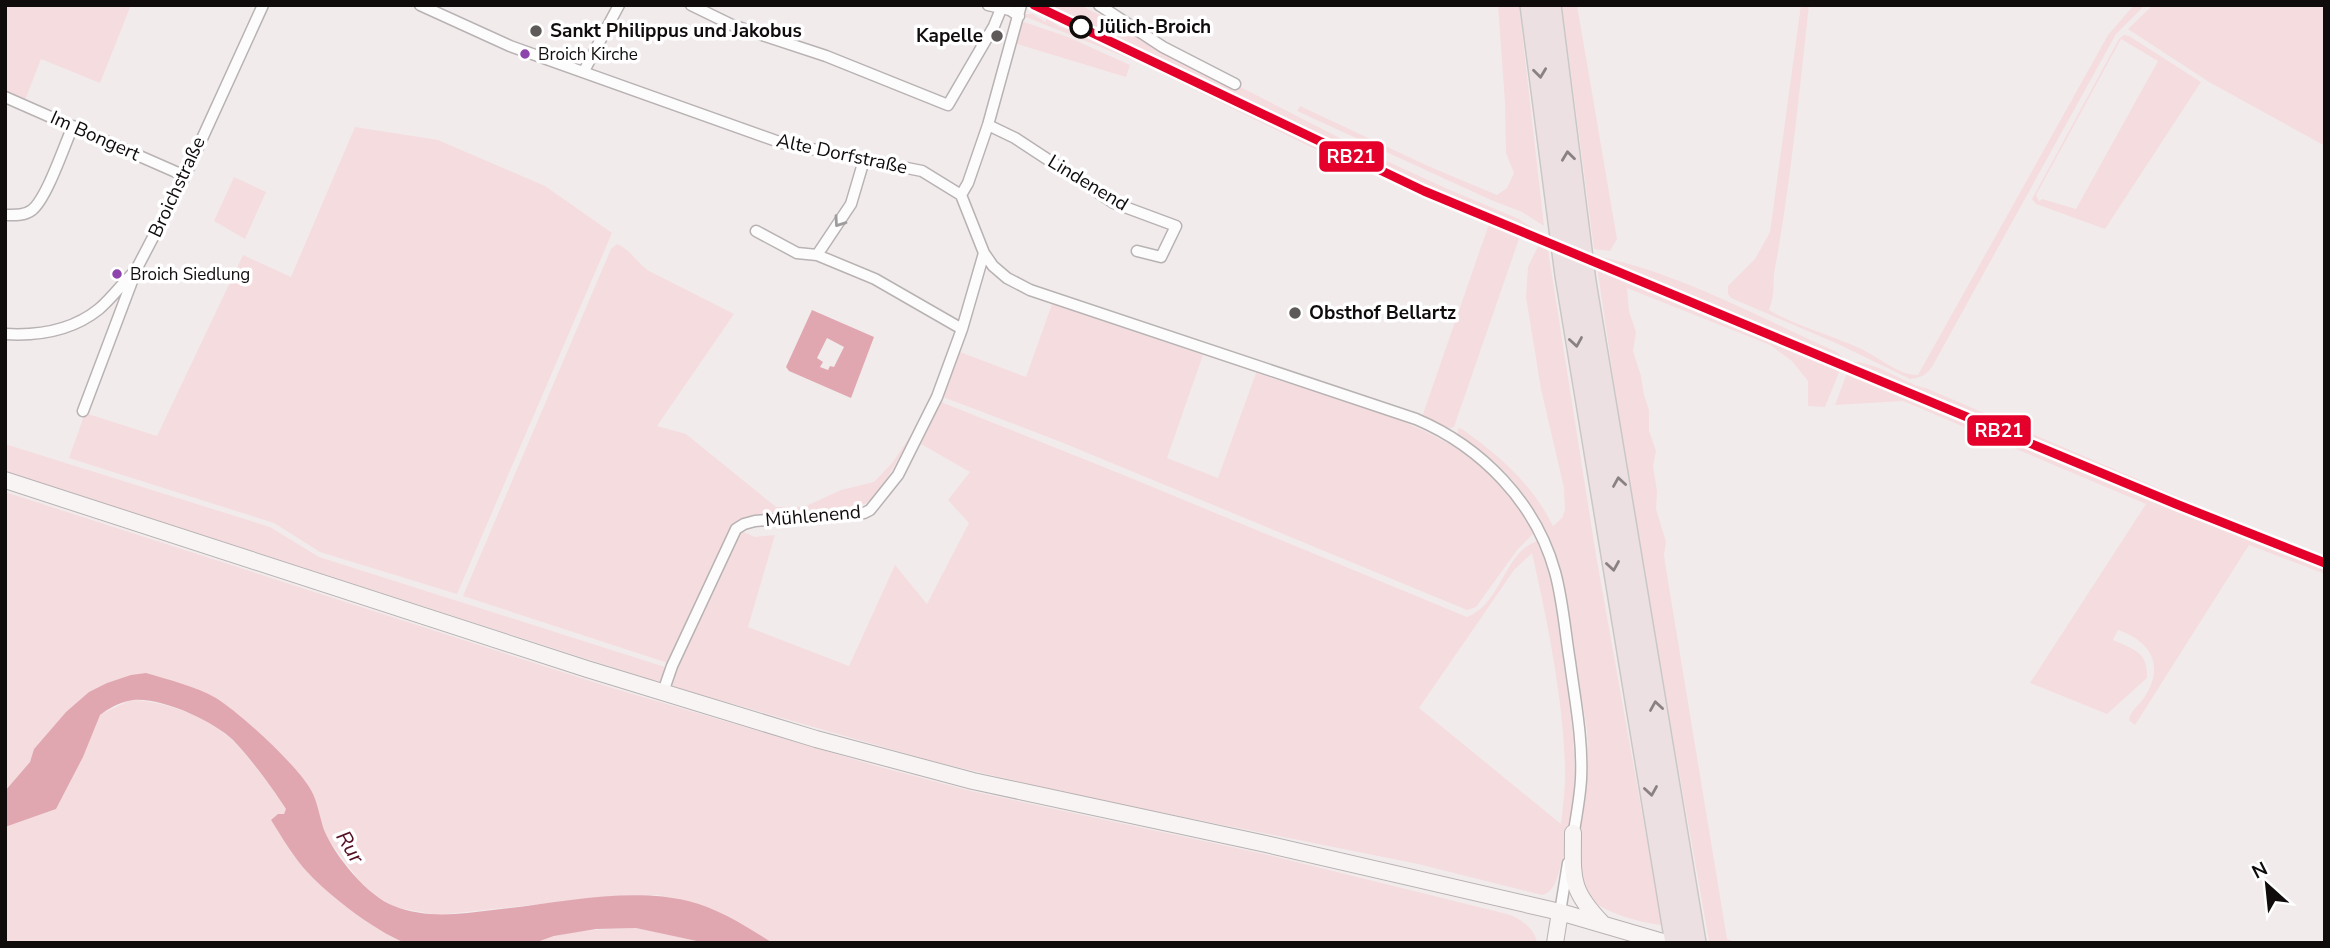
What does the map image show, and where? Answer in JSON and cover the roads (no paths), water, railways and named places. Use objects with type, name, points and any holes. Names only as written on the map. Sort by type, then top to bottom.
[{"type":"highway","points":[[1531,5],[1557,214],[1575,278],[1681,916],[1695,943]]},
{"type":"highway","points":[[1550,5],[1577,223],[1575,278]]},
{"type":"highway","points":[[1676,943],[1681,916]]},
{"type":"main road","points":[[5,480],[816,739],[973,781],[1266,844],[1560,912],[1666,943]]},
{"type":"main road","points":[[1573,833],[1572,875],[1575,887],[1590,911],[1603,924]]},
{"type":"main road","points":[[1555,943],[1560,912]]},
{"type":"street","name":"Broichstraße","points":[[83,411],[138,268],[185,176],[263,5]]},
{"type":"street","name":"Alte Dorfstraße","points":[[420,5],[510,46],[690,112],[782,143],[922,171],[961,195]]},
{"type":"street","points":[[584,71],[619,5]]},
{"type":"street","points":[[691,5],[732,25],[826,56],[948,105],[994,26],[1000,9]]},
{"type":"street","points":[[988,5],[1020,11],[988,125],[968,183],[961,195],[984,253],[1000,272],[1030,290],[1416,419],[1461,442],[1490,466],[1522,503],[1547,549],[1561,601],[1581,756],[1581,778],[1560,912]]},
{"type":"street","points":[[1099,5],[1163,47],[1234,84]]},
{"type":"street","name":"Im Bongert","points":[[5,97],[185,176]]},
{"type":"street","name":"Lindenend","points":[[988,125],[1015,138],[1114,203],[1175,226],[1161,257],[1137,251]]},
{"type":"street","points":[[5,215],[20,216],[32,210],[43,195],[73,126]]},
{"type":"street","points":[[817,255],[852,204],[864,160]]},
{"type":"street","points":[[756,231],[797,253],[817,255],[875,279],[962,329]]},
{"type":"street","name":"Mühlenend","points":[[663,692],[672,666],[736,529],[755,521],[864,513],[870,510],[898,475],[937,397],[962,329],[984,253]]},
{"type":"street","points":[[5,334],[65,329],[99,309],[138,268]]},
{"type":"place","name":"Jülich-Broich","points":[[1081,27]]},
{"type":"place","name":"Sankt Philippus und Jakobus","points":[[536,31]]},
{"type":"place","name":"Kapelle","points":[[997,36]]},
{"type":"place","name":"Broich Kirche","points":[[525,54]]},
{"type":"place","name":"Broich Siedlung","points":[[117,274]]},
{"type":"place","name":"Obsthof Bellartz","points":[[1295,313]]},
{"type":"water label","name":"Rur","points":[[350,847]]}]
